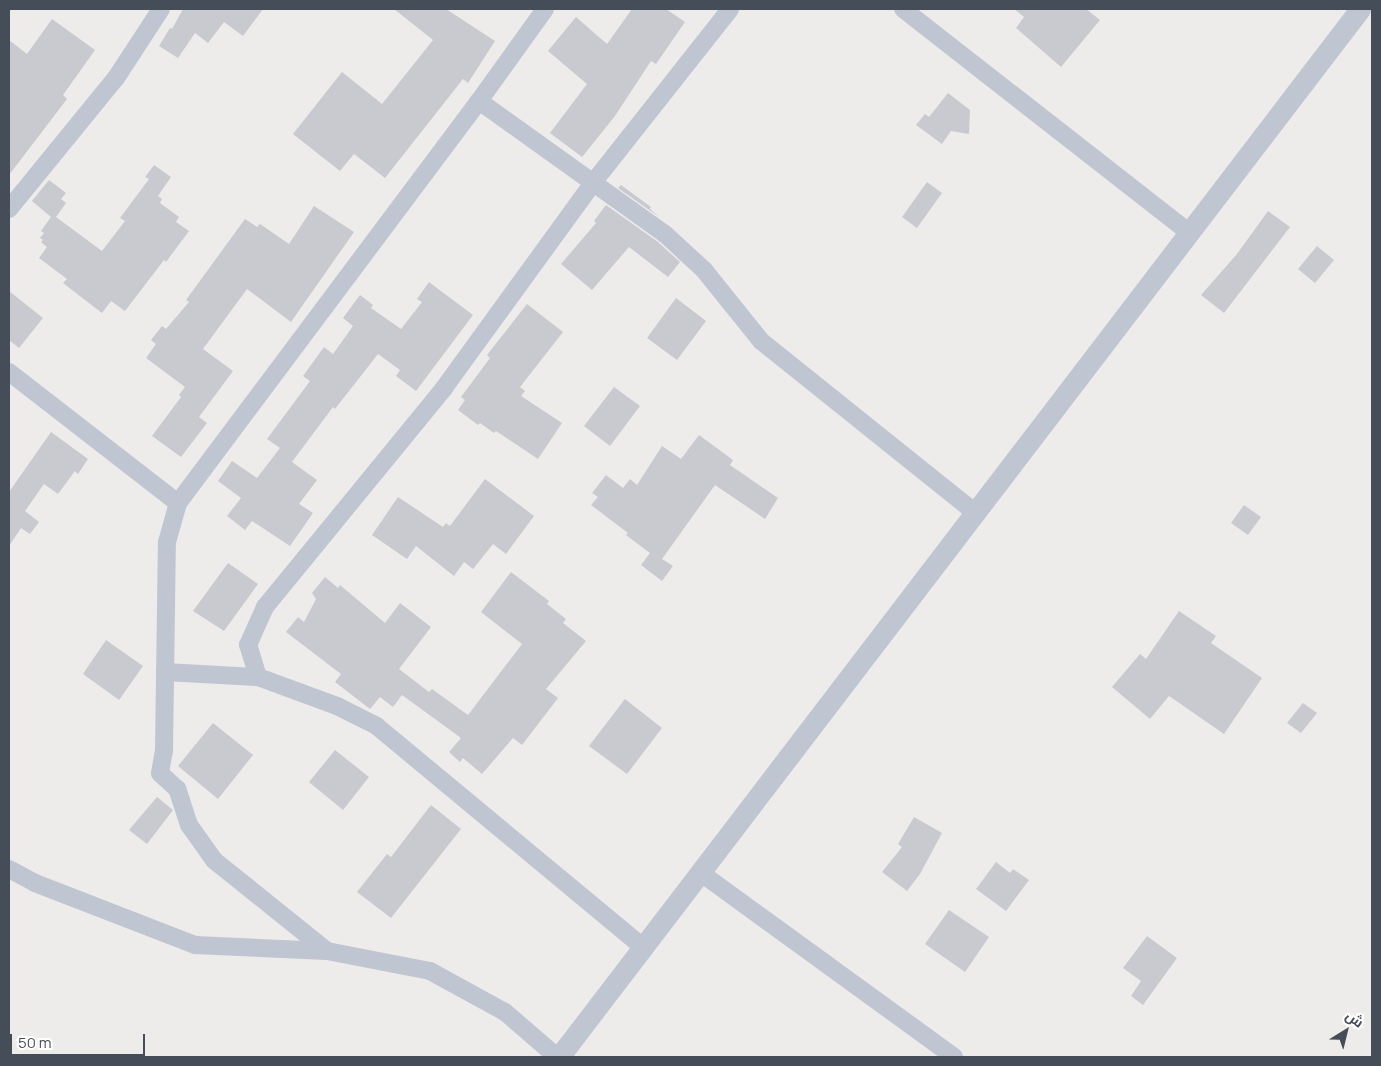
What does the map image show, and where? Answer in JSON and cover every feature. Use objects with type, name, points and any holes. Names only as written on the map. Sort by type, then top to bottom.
[{"type":"street","points":[[9,209],[116,78],[161,9]]},
{"type":"street","points":[[327,951],[214,860],[189,825],[177,789],[160,773],[164,750],[167,542],[178,503],[480,101],[545,9]]},
{"type":"street","points":[[258,677],[248,645],[265,607],[444,388],[592,184],[730,9]]},
{"type":"street","points":[[903,9],[1188,232]]},
{"type":"street","points":[[9,869],[35,884],[194,945],[327,951],[430,971],[505,1012],[558,1057],[644,948],[1188,232],[1360,9]]},
{"type":"street","points":[[480,101],[592,184],[665,234],[704,270],[761,341],[976,513]]},
{"type":"street","points":[[9,372],[178,503]]},
{"type":"street","points":[[165,672],[258,677],[337,706],[377,726],[644,948]]},
{"type":"street","points":[[701,873],[954,1057]]},
{"type":"building","points":[[183,9],[263,9],[243,36],[224,22],[208,43],[195,33],[178,58],[159,46],[170,28],[172,29]]},
{"type":"building","points":[[394,9],[446,9],[495,41],[468,83],[463,79],[385,178],[354,154],[340,171],[293,134],[342,72],[382,104],[433,40]]},
{"type":"building","points":[[632,9],[666,9],[685,22],[656,64],[651,61],[615,116],[582,157],[550,133],[587,84],[548,51],[576,17],[607,44]]},
{"type":"building","points":[[1014,9],[1086,9],[1100,20],[1061,67],[1016,28],[1024,17]]},
{"type":"building","points":[[52,19],[95,50],[63,95],[67,99],[9,175],[9,40],[27,54]]},
{"type":"building","points":[[948,93],[970,110],[969,134],[951,131],[942,144],[916,125],[925,114],[929,117]]},
{"type":"building","points":[[154,165],[171,177],[158,196],[162,199],[160,203],[179,217],[176,222],[189,231],[125,311],[111,301],[102,313],[63,283],[67,279],[39,258],[47,247],[41,242],[43,240],[40,238],[44,233],[41,231],[51,217],[32,201],[49,180],[66,193],[61,199],[66,203],[56,217],[102,251],[125,221],[120,218],[149,179],[145,177]]},
{"type":"building","points":[[927,182],[942,193],[917,228],[902,217]]},
{"type":"building","points":[[621,185],[651,207],[650,209],[659,217],[618,188]]},
{"type":"building","points":[[606,205],[658,242],[680,262],[668,277],[629,247],[592,290],[561,264],[596,223],[594,221]]},
{"type":"building","points":[[314,206],[354,232],[291,322],[247,289],[203,349],[233,371],[199,417],[207,423],[181,457],[152,436],[181,397],[179,395],[185,387],[146,358],[156,344],[151,340],[162,326],[166,329],[189,302],[186,300],[245,219],[257,227],[260,224],[289,244]]},
{"type":"building","points":[[1268,211],[1290,227],[1224,313],[1201,295],[1237,254]]},
{"type":"building","points":[[1317,246],[1334,260],[1315,283],[1298,269]]},
{"type":"building","points":[[429,282],[473,315],[416,391],[396,376],[400,370],[378,354],[335,409],[333,407],[292,462],[317,480],[299,504],[313,513],[290,546],[252,521],[245,530],[227,516],[241,498],[218,481],[232,461],[257,478],[280,448],[267,439],[310,381],[303,376],[324,347],[333,354],[353,326],[343,318],[360,295],[373,305],[371,308],[401,329],[422,302],[417,299]]},
{"type":"building","points":[[9,291],[43,318],[19,348],[9,340]]},
{"type":"building","points":[[676,298],[706,321],[677,360],[647,338]]},
{"type":"building","points":[[527,304],[563,332],[520,387],[525,391],[521,396],[562,423],[538,459],[496,431],[494,433],[480,423],[478,425],[458,410],[465,400],[461,397],[490,358],[487,355]]},
{"type":"building","points":[[614,387],[640,406],[610,446],[584,426]]},
{"type":"building","points":[[51,432],[88,459],[78,474],[75,471],[58,494],[44,484],[25,511],[39,522],[30,534],[21,528],[9,546],[9,492]]},
{"type":"building","points":[[699,435],[733,460],[730,465],[778,498],[765,519],[715,485],[662,559],[673,566],[662,581],[641,565],[650,553],[626,535],[628,533],[591,505],[598,497],[592,493],[606,475],[623,488],[630,479],[637,485],[662,446],[681,459]]},
{"type":"building","points":[[485,479],[534,516],[506,554],[493,544],[473,569],[464,562],[454,576],[416,546],[407,559],[372,535],[398,497],[443,527],[446,523],[450,526]]},
{"type":"building","points":[[1244,505],[1261,517],[1248,535],[1231,523]]},
{"type":"building","points":[[228,563],[258,584],[224,631],[193,611]]},
{"type":"building","points":[[511,572],[549,601],[547,604],[566,619],[563,623],[586,641],[546,689],[558,698],[522,745],[513,738],[482,774],[463,758],[460,762],[449,752],[461,738],[402,695],[393,707],[380,697],[370,709],[335,682],[341,674],[286,632],[298,617],[304,622],[316,599],[312,593],[325,577],[338,588],[340,585],[385,623],[400,603],[431,627],[399,669],[429,692],[432,689],[468,715],[522,644],[481,612]]},
{"type":"building","points":[[1179,611],[1216,636],[1211,643],[1262,678],[1224,734],[1169,696],[1150,719],[1112,687],[1140,654],[1146,659]]},
{"type":"building","points":[[106,640],[143,666],[119,700],[83,674]]},
{"type":"building","points":[[625,699],[662,728],[627,774],[589,746]]},
{"type":"building","points":[[1303,703],[1317,713],[1301,733],[1287,723]]},
{"type":"building","points":[[213,723],[253,755],[218,799],[178,766]]},
{"type":"building","points":[[335,750],[369,777],[343,810],[309,782]]},
{"type":"building","points":[[157,797],[173,810],[147,844],[129,830]]},
{"type":"building","points":[[431,805],[461,829],[391,918],[357,892],[387,854],[391,857]]},
{"type":"building","points":[[914,817],[942,833],[920,874],[907,891],[882,872],[902,847],[898,844]]},
{"type":"building","points":[[996,862],[1010,873],[1013,869],[1029,880],[1006,911],[976,889]]},
{"type":"building","points":[[949,910],[989,937],[965,972],[925,944]]},
{"type":"building","points":[[1147,936],[1177,958],[1143,1005],[1131,996],[1141,981],[1123,968]]}]
